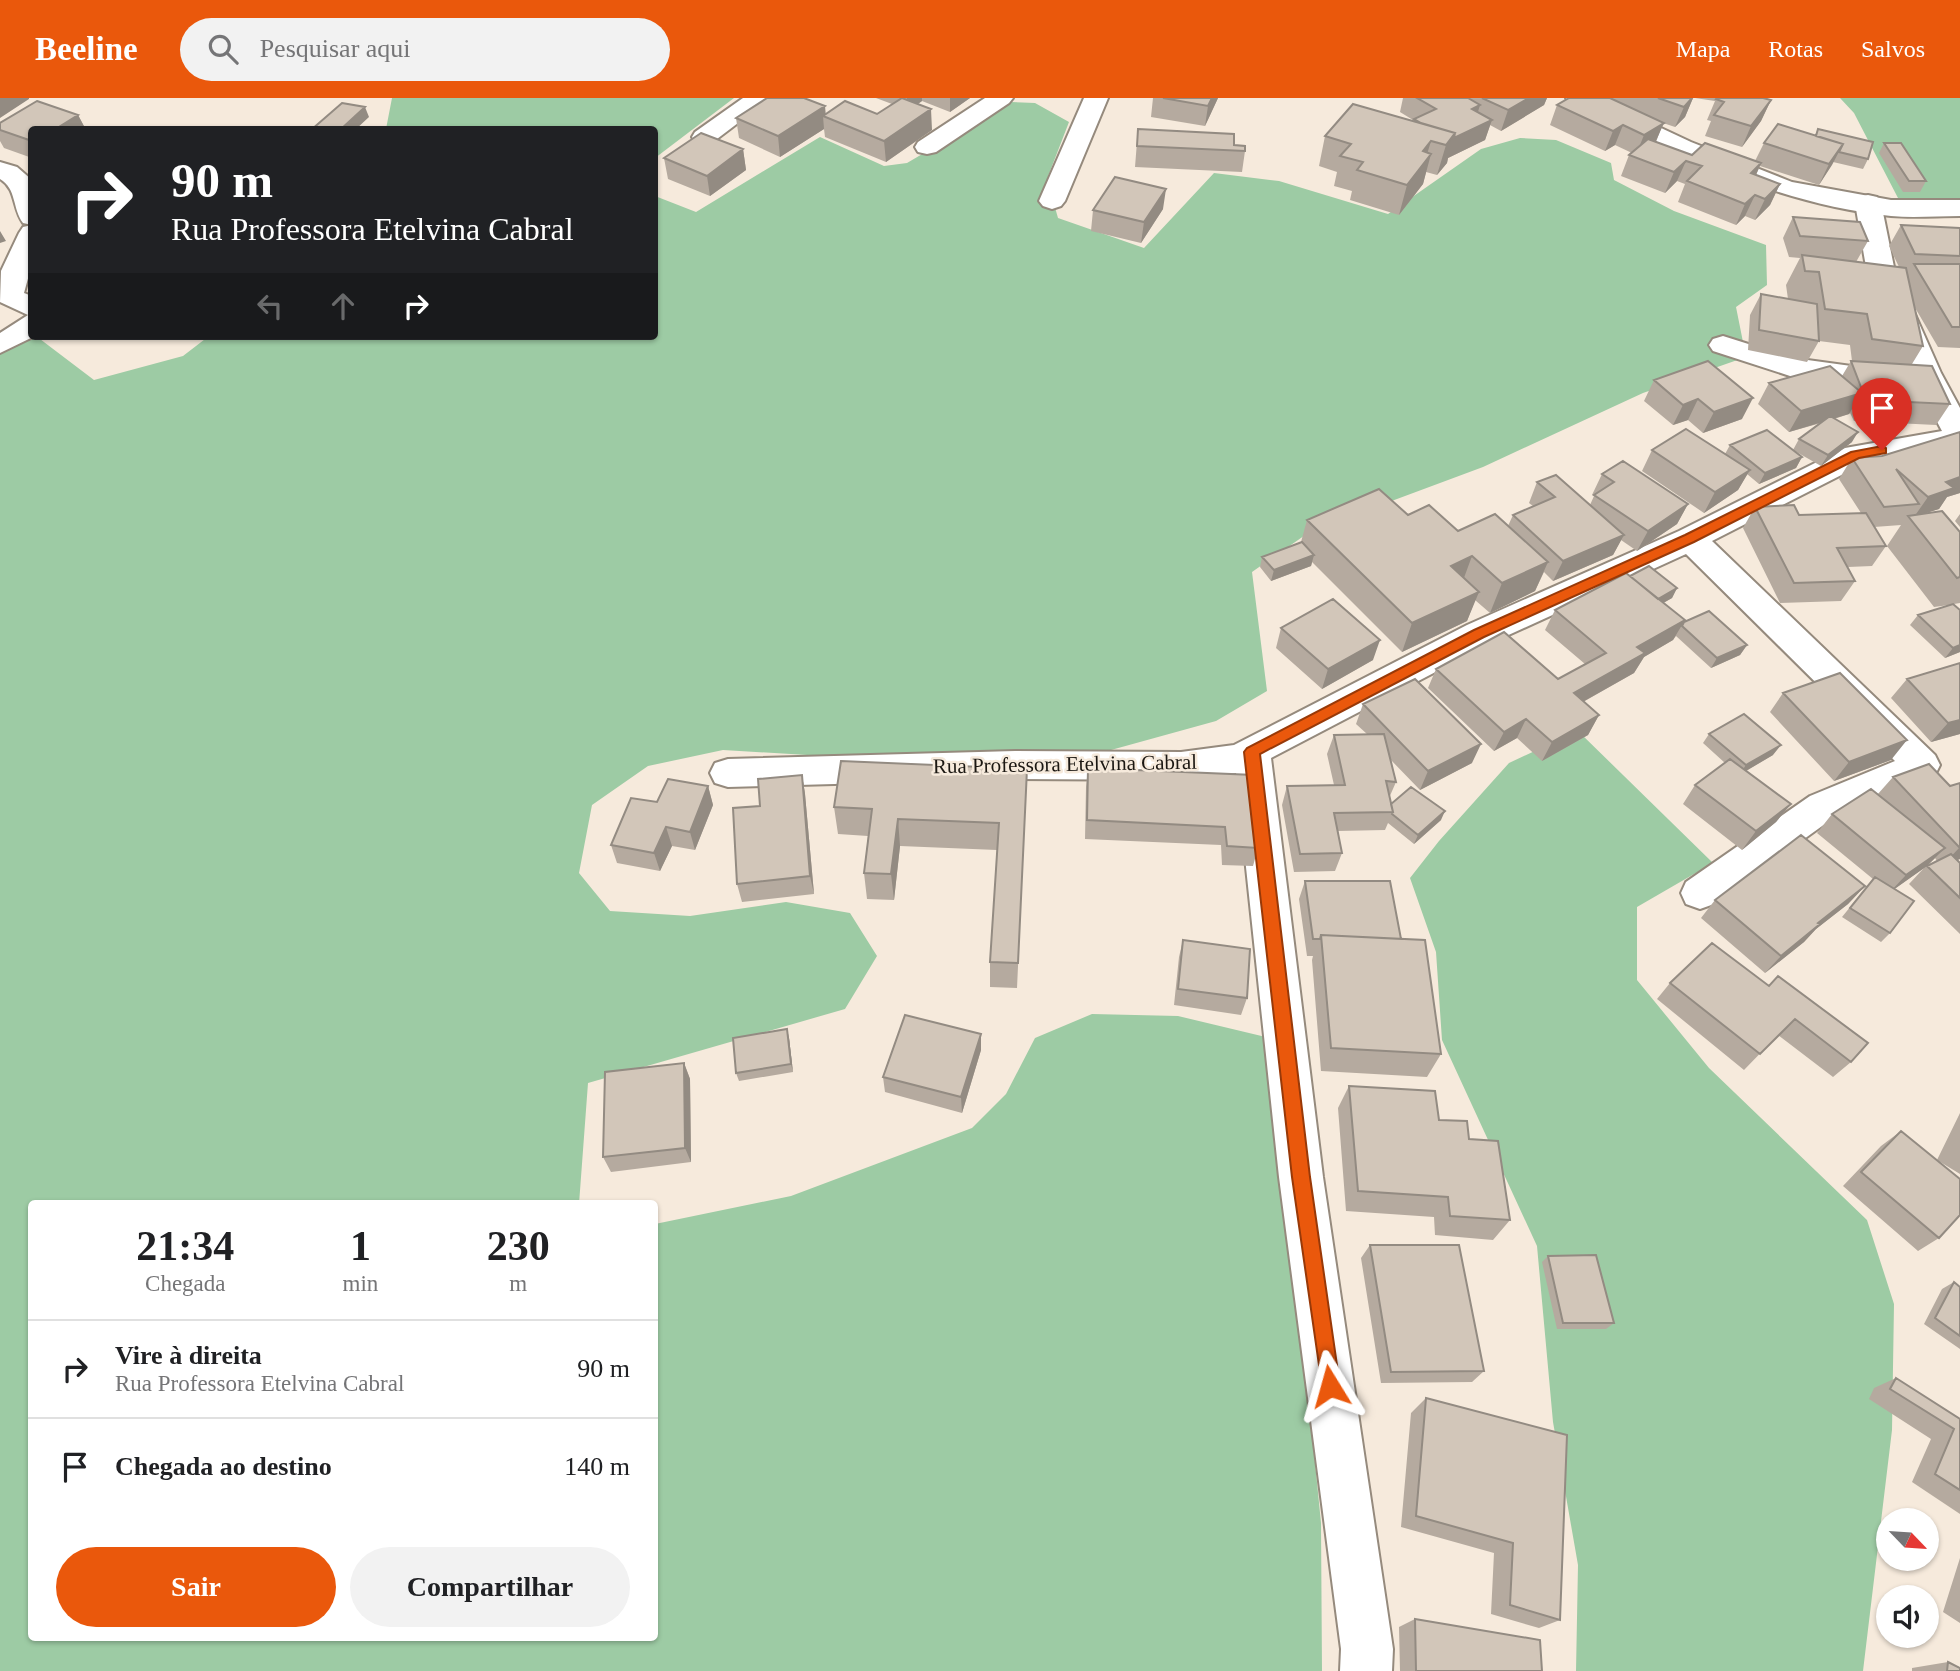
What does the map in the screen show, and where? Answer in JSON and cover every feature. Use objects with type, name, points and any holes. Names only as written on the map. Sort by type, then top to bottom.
[{"type":"street","points":[[704,137],[759,98]]},
{"type":"street","points":[[927,147],[1001,98]]},
{"type":"street","points":[[1052,201],[1096,98]]},
{"type":"street","points":[[1578,98],[1682,147],[1786,188],[1891,208],[1960,208]]},
{"type":"street","points":[[0,170],[9,172],[27,191],[28,196]]},
{"type":"street","points":[[1868,204],[1880,267],[1908,380],[1960,437]]},
{"type":"street","points":[[28,242],[15,271],[10,296],[28,306]]},
{"type":"street","points":[[0,344],[28,327]]},
{"type":"street","points":[[1723,345],[1790,367],[1836,375],[1908,380]]},
{"type":"street","name":"Rua Professora Etelvina Cabral","points":[[728,773],[1002,765],[1181,766],[1240,758],[1479,634],[1690,538],[1856,455],[1960,437]]},
{"type":"street","points":[[1690,538],[1922,765],[1823,806],[1700,893]]},
{"type":"street","points":[[1252,752],[1301,1177],[1367,1648],[1366,1671]]},
{"type":"green space","points":[[392,98],[734,98],[658,156],[658,126],[387,126]]},
{"type":"green space","points":[[1840,98],[1960,98],[1960,199],[1898,198],[1854,113]]},
{"type":"green space","points":[[1011,102],[1035,103],[1069,122],[1047,179],[1058,218],[1144,248],[1214,173],[1279,181],[1388,214],[1481,149],[1520,138],[1556,140],[1611,163],[1614,180],[1674,211],[1766,245],[1767,285],[1736,307],[1746,357],[1643,393],[1483,467],[1311,531],[1252,572],[1267,691],[1216,721],[1111,750],[906,761],[723,750],[648,766],[592,805],[579,873],[610,911],[690,916],[786,902],[850,913],[877,956],[845,1009],[588,1083],[579,1200],[28,1200],[28,1641],[658,1641],[658,1223],[791,1196],[972,1128],[1006,1094],[1035,1038],[1092,1014],[1178,1016],[1278,1040],[1300,1311],[1321,1523],[1322,1671],[0,1671],[0,352],[28,340],[41,340],[94,380],[183,356],[204,340],[658,340],[658,197],[696,212],[820,137],[884,166],[907,163]]},
{"type":"green space","points":[[1578,731],[1713,863],[1637,907],[1637,980],[1709,1068],[1867,1220],[1894,1304],[1892,1430],[1883,1508],[1876,1508],[1876,1563],[1863,1671],[1576,1671],[1578,1565],[1553,1422],[1537,1246],[1442,1040],[1436,952],[1410,878],[1439,841],[1509,763]]},
{"type":"building","points":[[767,98],[804,98],[825,106],[778,136],[736,118]]},
{"type":"building","points":[[902,98],[931,109],[884,141],[823,116],[845,101],[877,114]]},
{"type":"building","points":[[1163,98],[1212,98],[1208,106]]},
{"type":"building","points":[[1417,98],[1468,98],[1480,105],[1472,109],[1492,120],[1454,138],[1455,133],[1414,119],[1436,109]]},
{"type":"building","points":[[1482,98],[1529,98],[1508,110]]},
{"type":"building","points":[[1569,98],[1610,98],[1664,123],[1644,135],[1623,125],[1613,131],[1557,105]]},
{"type":"building","points":[[1658,98],[1692,98],[1684,107]]},
{"type":"building","points":[[1717,98],[1771,100],[1751,126],[1714,115],[1724,102]]},
{"type":"building","points":[[37,101],[78,115],[60,126],[28,126],[28,140],[0,130],[0,123]]},
{"type":"building","points":[[342,103],[365,107],[344,126],[316,126]]},
{"type":"building","points":[[1353,104],[1455,133],[1446,145],[1431,141],[1423,151],[1431,154],[1407,185],[1357,170],[1363,162],[1340,156],[1351,144],[1325,136]]},
{"type":"building","points":[[1778,124],[1843,144],[1829,164],[1764,143]]},
{"type":"building","points":[[1138,129],[1234,134],[1234,145],[1245,146],[1245,151],[1137,146]]},
{"type":"building","points":[[1818,129],[1873,142],[1868,159],[1839,152],[1843,144],[1816,136]]},
{"type":"building","points":[[701,133],[743,149],[707,176],[664,158]]},
{"type":"building","points":[[1648,139],[1692,155],[1705,143],[1761,163],[1751,173],[1780,184],[1765,199],[1755,195],[1745,204],[1687,181],[1702,166],[1686,161],[1674,172],[1629,155]]},
{"type":"building","points":[[1884,143],[1901,143],[1926,181],[1909,181]]},
{"type":"building","points":[[1115,177],[1166,189],[1144,222],[1093,210]]},
{"type":"building","points":[[1793,217],[1860,222],[1868,241],[1800,236]]},
{"type":"building","points":[[1901,225],[1960,228],[1960,256],[1915,254]]},
{"type":"building","points":[[1802,255],[1906,268],[1923,346],[1872,339],[1867,314],[1825,309],[1819,272],[1805,271]]},
{"type":"building","points":[[1914,264],[1960,264],[1960,327],[1952,327]]},
{"type":"building","points":[[1761,294],[1817,304],[1819,341],[1759,330]]},
{"type":"building","points":[[1708,361],[1753,398],[1714,412],[1698,399],[1683,405],[1654,380]]},
{"type":"building","points":[[1851,361],[1932,366],[1950,404],[1866,400]]},
{"type":"building","points":[[1830,366],[1862,393],[1801,411],[1769,383]]},
{"type":"building","points":[[1830,416],[1858,432],[1828,455],[1799,439]]},
{"type":"building","points":[[1686,429],[1750,470],[1715,492],[1652,450]]},
{"type":"building","points":[[1767,430],[1802,457],[1765,473],[1730,445]]},
{"type":"building","points":[[1960,432],[1960,477],[1946,482],[1954,488],[1928,497],[1896,469],[1919,504],[1884,507],[1852,458],[1882,456]]},
{"type":"building","points":[[1623,461],[1688,504],[1648,531],[1594,495],[1614,482],[1602,474]]},
{"type":"building","points":[[1556,475],[1624,535],[1563,561],[1513,515],[1555,497],[1537,482]]},
{"type":"building","points":[[1379,489],[1408,515],[1429,505],[1458,531],[1495,514],[1548,562],[1502,583],[1472,556],[1451,566],[1479,592],[1412,623],[1307,520]]},
{"type":"building","points":[[1794,505],[1799,515],[1866,513],[1886,546],[1837,548],[1855,581],[1794,583],[1755,507]]},
{"type":"building","points":[[1942,511],[1960,532],[1960,577],[1957,578],[1908,516]]},
{"type":"building","points":[[1302,542],[1314,555],[1274,570],[1262,557]]},
{"type":"building","points":[[1649,566],[1677,588],[1658,599],[1630,576]]},
{"type":"building","points":[[1626,573],[1685,620],[1637,647],[1645,653],[1574,693],[1599,715],[1552,742],[1526,719],[1504,732],[1436,669],[1504,632],[1558,679],[1606,653],[1555,610]]},
{"type":"building","points":[[1333,599],[1380,640],[1328,669],[1281,628]]},
{"type":"building","points":[[1953,604],[1960,610],[1960,645],[1953,648],[1918,615]]},
{"type":"building","points":[[1709,611],[1747,645],[1717,658],[1682,626],[1684,622]]},
{"type":"building","points":[[1960,663],[1960,720],[1948,723],[1907,679]]},
{"type":"building","points":[[1840,673],[1907,740],[1849,762],[1783,693]]},
{"type":"building","points":[[1415,679],[1481,744],[1428,771],[1363,704]]},
{"type":"building","points":[[1744,714],[1781,745],[1746,765],[1709,734]]},
{"type":"building","points":[[1384,734],[1396,782],[1386,781],[1393,812],[1334,813],[1342,853],[1300,854],[1287,786],[1345,785],[1334,735]]},
{"type":"building","points":[[1730,759],[1791,804],[1756,831],[1695,785]]},
{"type":"building","points":[[841,761],[1027,769],[1018,963],[990,962],[999,823],[898,819],[891,874],[864,873],[872,809],[834,807]]},
{"type":"building","points":[[1929,764],[1950,786],[1960,783],[1960,848],[1893,777]]},
{"type":"building","points":[[1088,768],[1254,775],[1258,848],[1227,846],[1225,827],[1087,820]]},
{"type":"building","points":[[802,775],[810,876],[737,884],[733,808],[760,806],[758,779]]},
{"type":"building","points":[[668,779],[708,786],[690,832],[666,827],[654,853],[611,845],[631,798],[657,802]]},
{"type":"building","points":[[1411,787],[1445,811],[1418,835],[1392,814],[1391,804]]},
{"type":"building","points":[[1871,789],[1945,848],[1906,875],[1832,814]]},
{"type":"building","points":[[1801,835],[1865,886],[1781,956],[1715,900]]},
{"type":"building","points":[[1951,854],[1960,863],[1960,898],[1927,866]]},
{"type":"building","points":[[1875,877],[1914,901],[1890,933],[1850,908]]},
{"type":"building","points":[[1305,881],[1390,881],[1401,939],[1321,935],[1320,939],[1313,939]]},
{"type":"building","points":[[1321,935],[1425,940],[1441,1054],[1331,1048]]},
{"type":"building","points":[[1183,940],[1250,949],[1247,998],[1178,989]]},
{"type":"building","points":[[1712,943],[1769,986],[1778,976],[1868,1043],[1851,1062],[1795,1019],[1760,1054],[1670,983]]},
{"type":"building","points":[[905,1015],[981,1034],[961,1097],[883,1077]]},
{"type":"building","points":[[787,1029],[791,1064],[736,1073],[733,1038]]},
{"type":"building","points":[[684,1063],[685,1148],[603,1157],[605,1072]]},
{"type":"building","points":[[1349,1086],[1435,1091],[1439,1120],[1467,1121],[1469,1139],[1498,1141],[1510,1220],[1450,1216],[1448,1197],[1358,1191]]},
{"type":"building","points":[[1901,1131],[1960,1179],[1960,1215],[1939,1238],[1861,1172]]},
{"type":"building","points":[[1370,1245],[1459,1245],[1484,1371],[1391,1372]]},
{"type":"building","points":[[1596,1255],[1614,1323],[1563,1323],[1548,1256]]},
{"type":"building","points":[[1954,1282],[1960,1287],[1960,1336],[1935,1318]]},
{"type":"building","points":[[1896,1378],[1960,1419],[1960,1490],[1935,1474],[1954,1429],[1890,1389]]},
{"type":"building","points":[[1426,1398],[1567,1435],[1560,1620],[1510,1605],[1513,1543],[1416,1516]]},
{"type":"building","points":[[1415,1619],[1540,1640],[1542,1671],[1416,1671]]},
{"type":"building","points":[[1948,1662],[1960,1668],[1960,1671],[1947,1671]]},
{"type":"route","points":[[1330,1386],[1301,1177],[1252,752],[1479,634],[1690,538],[1856,455],[1882,450]]}]
